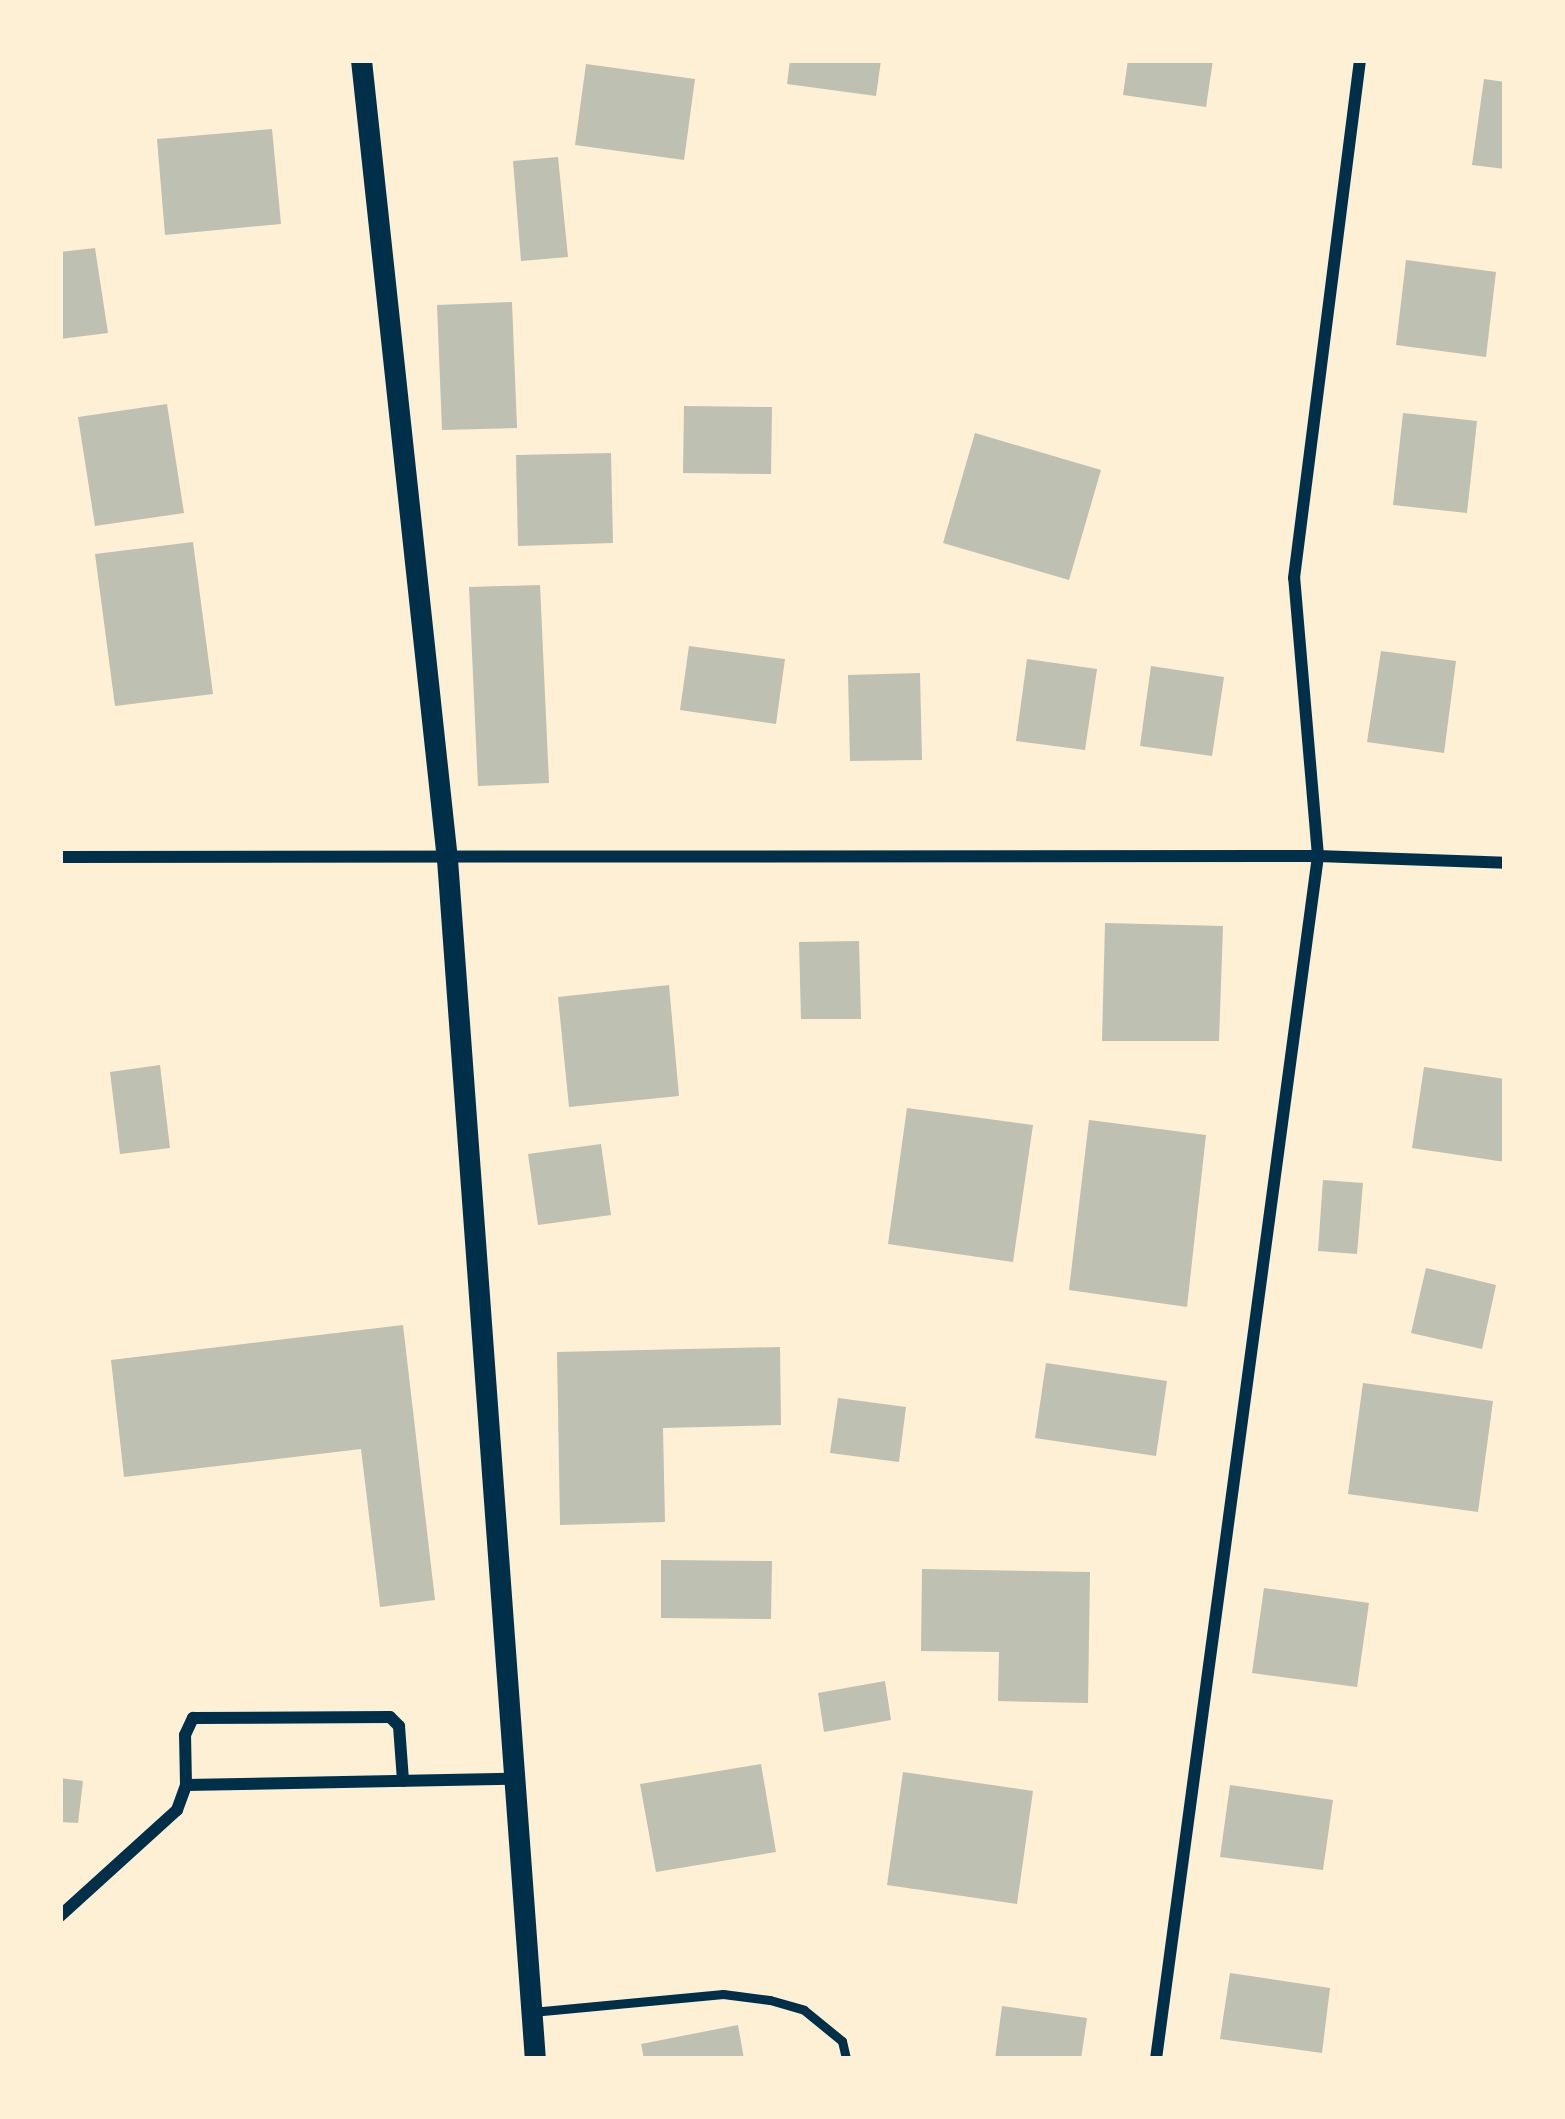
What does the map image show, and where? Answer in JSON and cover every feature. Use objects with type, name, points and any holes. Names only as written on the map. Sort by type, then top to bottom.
[{"type":"street","points":[[361,60],[447,859],[535,2059]]},
{"type":"street","points":[[1156,2059],[1318,856],[1294,578],[1360,60]]},
{"type":"street","points":[[60,856],[1318,856],[1505,862]]},
{"type":"street","points":[[60,1916],[177,1810],[186,1785],[185,1735],[193,1718],[210,1714],[390,1717],[399,1726],[403,1780]]},
{"type":"street","points":[[186,1785],[513,1779]]},
{"type":"lane","points":[[532,2012],[723,1994],[770,2000],[804,2010],[842,2041],[846,2059]]},
{"type":"building","points":[[790,60],[881,60],[876,96],[787,84]]},
{"type":"building","points":[[1128,60],[1213,60],[1206,107],[1123,95]]},
{"type":"building","points":[[586,64],[695,79],[684,160],[575,145]]},
{"type":"building","points":[[1484,79],[1505,82],[1505,169],[1472,165]]},
{"type":"building","points":[[272,129],[281,224],[165,235],[157,139]]},
{"type":"building","points":[[558,157],[568,257],[521,261],[513,161]]},
{"type":"building","points":[[95,248],[108,333],[60,339],[60,252]]},
{"type":"building","points":[[1406,260],[1496,272],[1486,357],[1396,345]]},
{"type":"building","points":[[512,302],[517,428],[442,430],[437,305]]},
{"type":"building","points":[[167,404],[184,513],[95,526],[78,417]]},
{"type":"building","points":[[684,406],[772,407],[771,474],[683,473]]},
{"type":"building","points":[[1403,413],[1477,421],[1467,513],[1393,505]]},
{"type":"building","points":[[975,433],[1101,470],[1069,580],[943,543]]},
{"type":"building","points":[[611,453],[613,543],[518,546],[516,455]]},
{"type":"building","points":[[193,542],[213,694],[115,706],[95,554]]},
{"type":"building","points":[[540,585],[549,783],[478,786],[469,587]]},
{"type":"building","points":[[689,646],[785,659],[776,724],[680,710]]},
{"type":"building","points":[[1381,651],[1456,661],[1444,753],[1367,742]]},
{"type":"building","points":[[1027,659],[1097,669],[1085,750],[1016,741]]},
{"type":"building","points":[[1151,666],[1224,677],[1212,756],[1140,746]]},
{"type":"building","points":[[920,673],[922,760],[850,761],[848,675]]},
{"type":"building","points":[[1105,923],[1223,926],[1219,1041],[1102,1041]]},
{"type":"building","points":[[859,941],[861,1019],[801,1019],[799,942]]},
{"type":"building","points":[[669,985],[679,1096],[569,1107],[558,997]]},
{"type":"building","points":[[160,1065],[170,1148],[120,1154],[110,1072]]},
{"type":"building","points":[[1424,1067],[1505,1079],[1505,1162],[1412,1148]]},
{"type":"building","points":[[907,1108],[1033,1125],[1013,1262],[888,1244]]},
{"type":"building","points":[[1089,1120],[1206,1135],[1187,1307],[1069,1290]]},
{"type":"building","points":[[601,1144],[611,1215],[538,1225],[528,1154]]},
{"type":"building","points":[[1323,1180],[1363,1183],[1357,1254],[1318,1251]]},
{"type":"building","points":[[1426,1268],[1496,1285],[1482,1349],[1411,1333]]},
{"type":"building","points":[[403,1325],[435,1600],[380,1607],[361,1449],[124,1477],[111,1360]]},
{"type":"building","points":[[780,1347],[781,1425],[663,1428],[665,1522],[560,1525],[557,1352]]},
{"type":"building","points":[[1046,1363],[1167,1381],[1156,1456],[1035,1438]]},
{"type":"building","points":[[1363,1383],[1493,1401],[1478,1512],[1348,1494]]},
{"type":"building","points":[[838,1398],[906,1407],[899,1462],[830,1453]]},
{"type":"building","points":[[661,1560],[772,1561],[771,1619],[661,1618]]},
{"type":"building","points":[[922,1569],[1090,1572],[1088,1703],[998,1701],[999,1652],[921,1651]]},
{"type":"building","points":[[1264,1588],[1369,1603],[1357,1687],[1252,1673]]},
{"type":"building","points":[[885,1681],[891,1720],[824,1732],[818,1693]]},
{"type":"building","points":[[761,1764],[776,1852],[656,1872],[640,1784]]},
{"type":"building","points":[[903,1772],[1033,1791],[1017,1904],[887,1885]]},
{"type":"building","points":[[60,1778],[83,1781],[78,1823],[60,1822]]},
{"type":"building","points":[[1230,1785],[1333,1800],[1323,1870],[1220,1857]]},
{"type":"building","points":[[1230,1973],[1330,1988],[1322,2053],[1220,2039]]},
{"type":"building","points":[[1002,2006],[1087,2018],[1081,2059],[995,2059]]},
{"type":"building","points":[[738,2025],[744,2059],[644,2059],[641,2044]]}]
